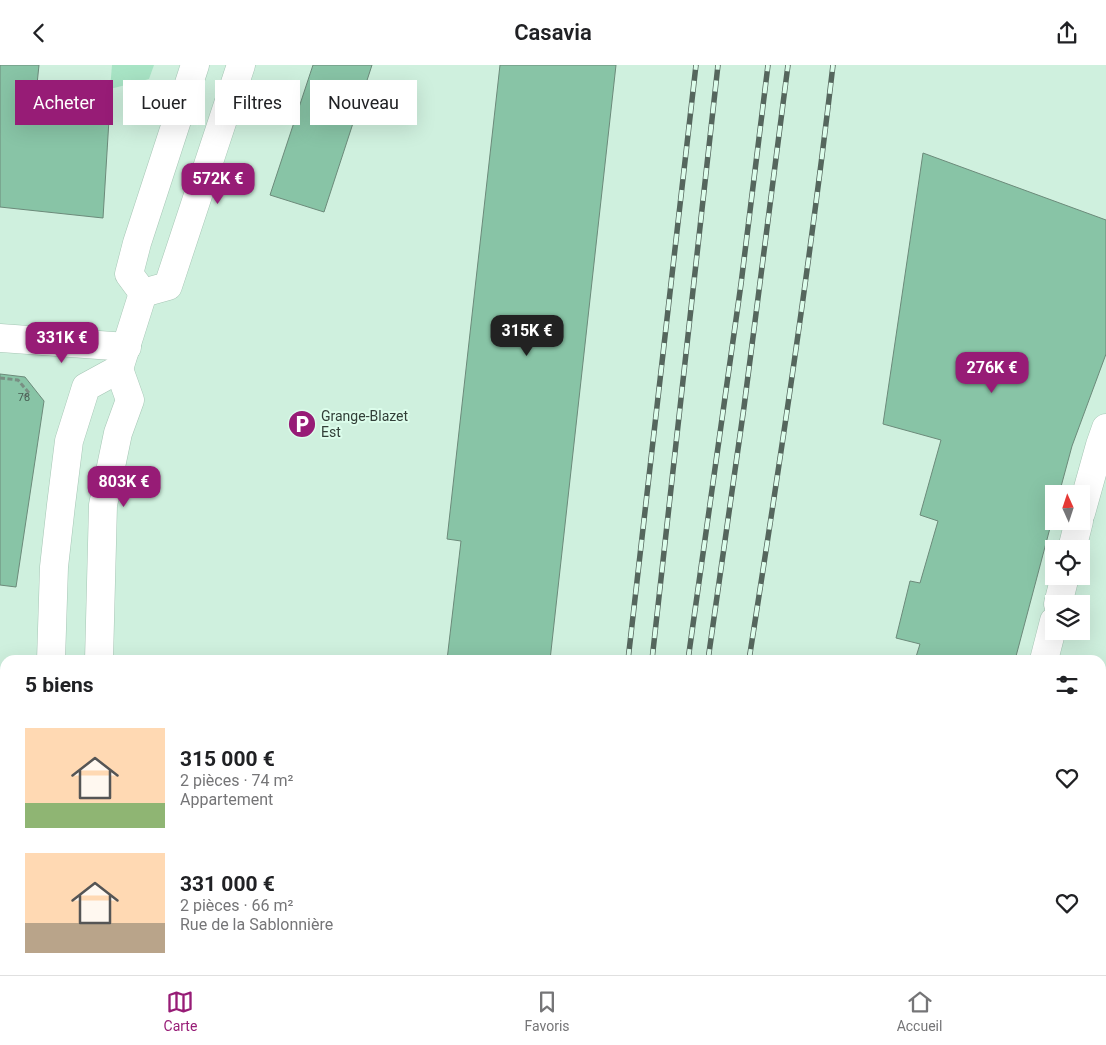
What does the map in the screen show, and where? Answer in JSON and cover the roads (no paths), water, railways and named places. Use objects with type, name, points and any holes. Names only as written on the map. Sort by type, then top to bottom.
[{"type":"street","points":[[143,293],[129,274],[137,243],[195,65]]},
{"type":"street","points":[[143,293],[168,286],[241,65]]},
{"type":"street","points":[[99,655],[103,505],[118,433],[130,400],[123,358],[143,293]]},
{"type":"street","points":[[0,339],[123,358]]},
{"type":"street","points":[[51,655],[54,567],[69,441],[86,387],[123,358]]},
{"type":"street","points":[[1089,485],[1106,427]]},
{"type":"street","points":[[1045,655],[1049,640]]},
{"type":"railway","points":[[629,655],[696,65]]},
{"type":"railway","points":[[653,655],[718,65]]},
{"type":"railway","points":[[689,655],[741,284],[768,65]]},
{"type":"railway","points":[[709,655],[744,407],[788,65]]},
{"type":"railway","points":[[750,655],[794,363],[833,65]]},
{"type":"place","name":"Grange-Blazet Est","points":[[302,424]]}]
